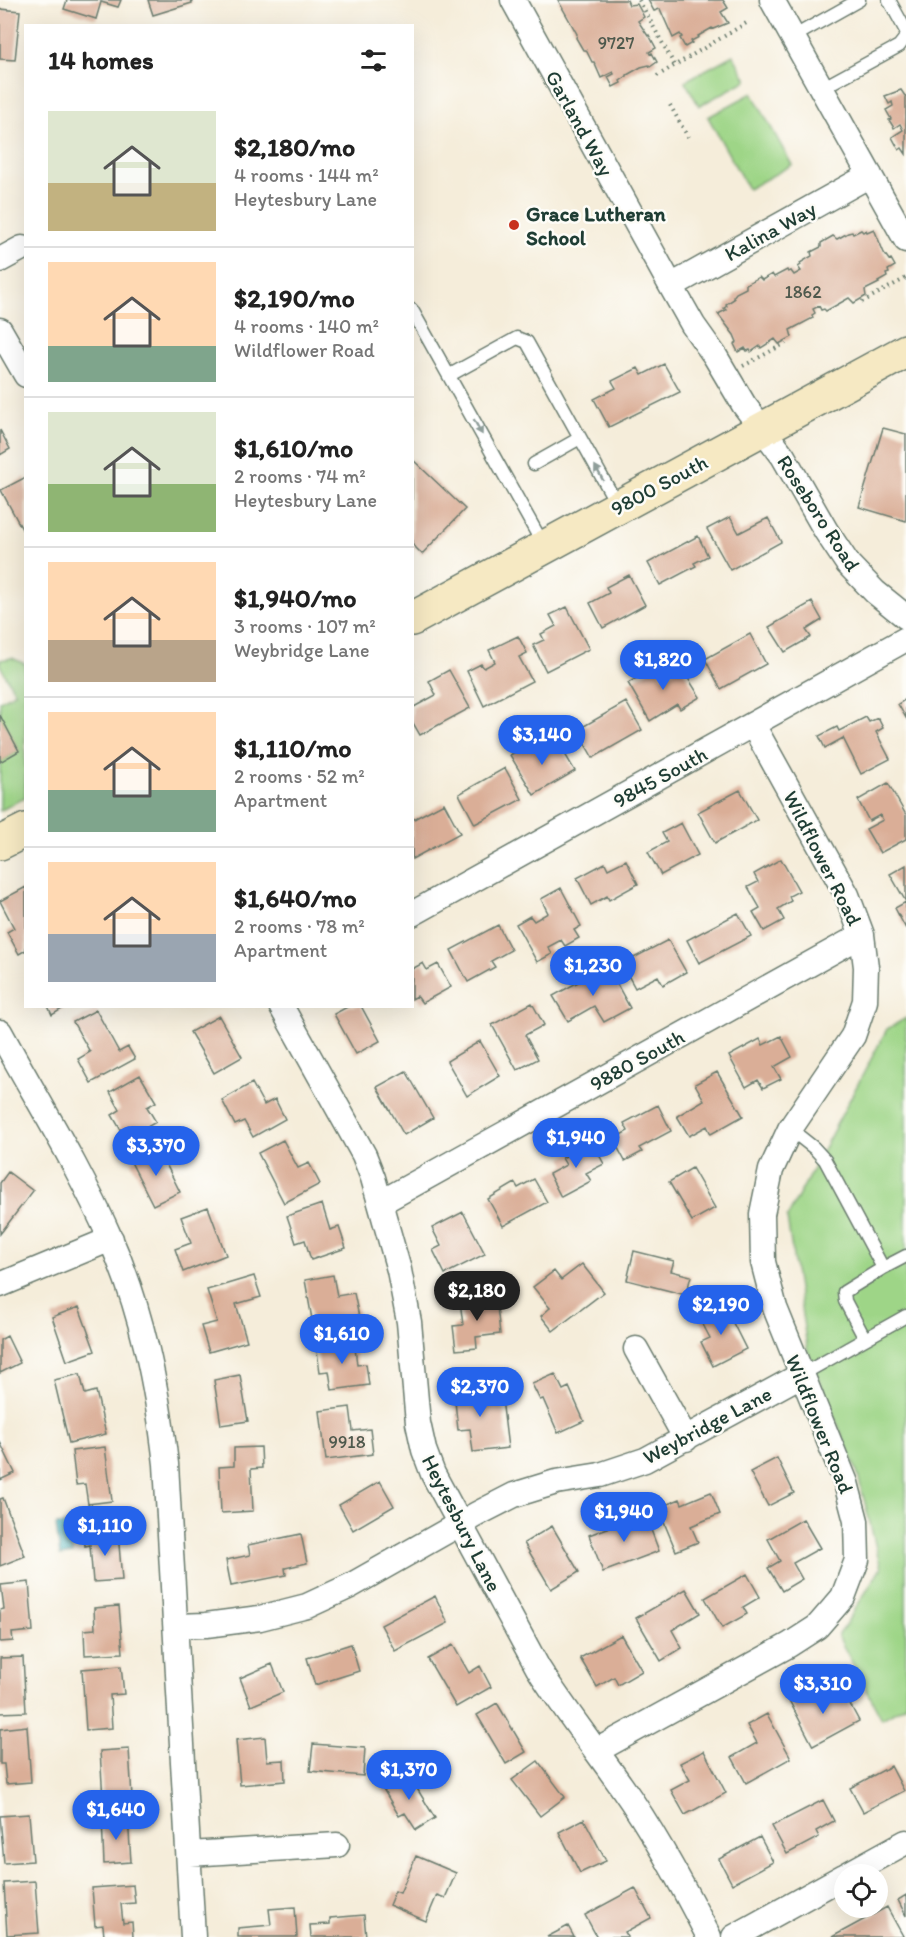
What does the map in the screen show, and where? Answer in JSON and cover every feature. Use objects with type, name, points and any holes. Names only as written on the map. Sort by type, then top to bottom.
[{"type":"street","name":"Garland Way","points":[[513,0],[693,325],[762,429]]},
{"type":"street","points":[[772,0],[906,240]]},
{"type":"street","name":"Kalina Way","points":[[671,286],[870,175]]},
{"type":"street","points":[[0,260],[22,248]]},
{"type":"street","points":[[0,330],[24,372]]},
{"type":"street","name":"9800 South","points":[[414,618],[906,351]]},
{"type":"street","name":"Roseboro Road","points":[[762,429],[783,456],[826,531],[848,564],[906,622]]},
{"type":"street","name":"9845 South","points":[[414,913],[753,725],[906,622]]},
{"type":"street","name":"Wildflower Road","points":[[596,1751],[789,1645],[817,1627],[843,1597],[857,1560],[856,1521],[846,1483],[775,1308],[763,1262],[762,1214],[771,1170],[790,1129],[853,1036],[865,1001],[866,967],[862,935],[847,895],[753,725]]},
{"type":"street","points":[[0,843],[24,831]]},
{"type":"street","name":"9880 South","points":[[380,1203],[862,935]]},
{"type":"street","name":"Heytesbury Lane","points":[[281,1008],[363,1155],[373,1178],[399,1270],[409,1322],[418,1423],[424,1450],[433,1474],[548,1684],[645,1822],[709,1937]]},
{"type":"street","points":[[0,1032],[87,1189],[111,1239],[145,1341],[159,1408],[166,1464],[193,1937]]},
{"type":"street","points":[[0,1285],[111,1239]]},
{"type":"street","points":[[636,1349],[686,1439]]},
{"type":"street","name":"Weybridge Lane","points":[[176,1626],[206,1625],[260,1618],[307,1606],[350,1586],[514,1495],[556,1482],[600,1475],[634,1464],[686,1439],[801,1376]]},
{"type":"street","points":[[865,1864],[906,1842]]},
{"type":"street","points":[[189,1854],[337,1845]]},
{"type":"street","points":[[734,1937],[834,1881]]},
{"type":"lane","points":[[793,37],[859,0]]},
{"type":"lane","points":[[888,0],[906,31]]},
{"type":"lane","points":[[822,88],[899,46],[906,37]]},
{"type":"lane","points":[[414,313],[545,548]]},
{"type":"lane","points":[[450,375],[517,338],[527,342],[618,507]]},
{"type":"lane","points":[[534,464],[580,438]]},
{"type":"lane","points":[[790,1129],[825,1160],[883,1268]]},
{"type":"lane","points":[[865,1339],[845,1301],[844,1292],[847,1288],[906,1256]]},
{"type":"lane","points":[[801,1376],[906,1316]]},
{"type":"path","points":[[639,0],[675,66]]},
{"type":"path","points":[[657,76],[748,22]]},
{"type":"path","points":[[670,105],[688,137]]},
{"type":"path","points":[[861,302],[906,278]]},
{"type":"path","points":[[742,366],[786,343]]},
{"type":"green space","points":[[733,55],[747,80],[699,106],[685,81]]},
{"type":"green space","points":[[752,93],[792,165],[748,189],[708,117]]},
{"type":"green space","points":[[12,658],[24,664],[24,798],[0,811],[0,762],[19,751],[0,715],[0,701],[15,693],[0,665],[0,660]]},
{"type":"green space","points":[[906,1018],[906,1705],[882,1719],[838,1636],[881,1568],[857,1471],[808,1353],[787,1218],[887,1029]]},
{"type":"water","points":[[70,1524],[73,1554],[60,1556],[56,1525]]},
{"type":"building","points":[[67,0],[121,0],[118,7],[101,2],[96,19],[64,9]]},
{"type":"building","points":[[148,0],[191,0],[192,3],[153,15]]},
{"type":"building","points":[[558,0],[627,0],[629,5],[637,4],[644,17],[638,21],[656,48],[649,52],[657,62],[650,67],[649,65],[641,67],[613,87],[608,77],[614,74],[613,72],[601,78],[594,62],[576,38],[577,34]]},
{"type":"building","points":[[648,0],[723,0],[728,8],[721,12],[728,23],[712,28],[685,47],[680,34],[673,38],[660,9],[654,11]]},
{"type":"building","points":[[0,9],[20,11],[15,60],[0,59]]},
{"type":"building","points":[[901,90],[906,96],[906,154],[902,148],[899,150],[892,137],[903,130],[900,124],[894,128],[886,110],[893,106],[892,102],[889,104],[885,96]]},
{"type":"building","points":[[874,229],[884,253],[895,266],[888,270],[887,277],[865,290],[866,296],[854,303],[849,298],[826,311],[821,310],[819,306],[813,309],[815,313],[812,315],[813,318],[790,330],[792,337],[779,344],[775,339],[751,352],[745,348],[738,352],[734,344],[737,342],[734,335],[718,314],[726,310],[724,308],[726,304],[734,299],[736,293],[759,277],[762,280],[772,274],[774,277],[787,270],[794,275],[801,271],[798,267],[800,263],[812,256],[811,252],[821,247],[821,243],[833,236],[837,239],[848,233],[853,234],[861,230],[867,232]]},
{"type":"building","points":[[664,364],[680,392],[609,427],[594,399],[616,388],[612,381],[638,368],[642,375]]},
{"type":"building","points":[[883,428],[906,434],[906,521],[859,507]]},
{"type":"building","points":[[0,430],[10,449],[0,455]]},
{"type":"building","points":[[414,461],[465,509],[422,554],[414,546]]},
{"type":"building","points":[[24,478],[23,531],[1,490]]},
{"type":"building","points":[[730,517],[739,533],[768,518],[781,542],[730,570],[707,529]]},
{"type":"building","points":[[698,536],[708,556],[694,563],[696,566],[660,585],[648,563]]},
{"type":"building","points":[[629,575],[645,605],[603,628],[590,603],[609,593],[606,587]]},
{"type":"building","points":[[812,602],[822,620],[806,630],[811,637],[785,652],[769,627]]},
{"type":"building","points":[[567,607],[589,649],[546,671],[533,645],[544,640],[541,634],[556,626],[550,615]]},
{"type":"building","points":[[750,634],[766,664],[721,689],[705,659]]},
{"type":"building","points":[[518,636],[527,653],[519,657],[532,681],[484,706],[467,671],[481,664],[484,668],[495,662],[489,650]]},
{"type":"building","points":[[657,666],[664,677],[681,667],[700,697],[680,709],[677,704],[650,721],[628,683]]},
{"type":"building","points":[[449,670],[470,708],[420,735],[414,724],[414,707],[436,695],[429,681]]},
{"type":"building","points":[[906,699],[906,718],[898,704]]},
{"type":"building","points":[[626,702],[642,730],[593,758],[577,730]]},
{"type":"building","points":[[0,715],[19,751],[0,762]]},
{"type":"building","points":[[866,717],[869,722],[878,718],[883,728],[876,732],[890,759],[861,774],[843,738],[825,748],[819,736],[837,727],[839,731]]},
{"type":"building","points":[[534,741],[541,752],[558,742],[575,771],[534,795],[510,755]]},
{"type":"building","points":[[505,768],[522,799],[475,824],[459,794]]},
{"type":"building","points":[[888,783],[906,815],[906,839],[880,853],[866,829],[883,820],[880,815],[869,821],[858,800]]},
{"type":"building","points":[[740,790],[757,820],[715,843],[698,812]]},
{"type":"building","points":[[444,803],[460,833],[414,858],[414,819]]},
{"type":"building","points":[[681,823],[698,855],[661,875],[648,852],[667,842],[662,833]]},
{"type":"building","points":[[781,859],[799,891],[789,896],[791,901],[778,909],[784,920],[764,931],[753,912],[760,908],[748,887],[758,882],[754,874]]},
{"type":"building","points":[[626,860],[638,884],[609,900],[607,896],[591,905],[577,878],[605,863],[608,869]]},
{"type":"building","points":[[906,865],[906,902],[890,874]]},
{"type":"building","points":[[24,888],[24,951],[19,954],[7,932],[14,928],[0,901]]},
{"type":"building","points":[[561,888],[581,926],[574,930],[579,938],[565,946],[561,940],[548,947],[552,954],[537,962],[516,924],[530,916],[534,921],[548,913],[541,899]]},
{"type":"building","points":[[906,902],[906,929],[895,908]]},
{"type":"building","points":[[738,913],[751,936],[699,963],[687,940]]},
{"type":"building","points":[[498,925],[511,950],[491,961],[495,967],[468,982],[451,950]]},
{"type":"building","points":[[668,940],[686,972],[663,985],[658,976],[635,988],[622,964]]},
{"type":"building","points":[[423,963],[427,970],[438,964],[451,987],[422,1003],[417,996],[414,998],[414,968]]},
{"type":"building","points":[[607,966],[630,1008],[604,1022],[594,1006],[568,1021],[553,996]]},
{"type":"building","points":[[532,1003],[544,1025],[525,1035],[538,1059],[517,1070],[492,1025]]},
{"type":"building","points":[[49,1008],[64,1008],[52,1015]]},
{"type":"building","points":[[345,1008],[362,1008],[380,1041],[356,1054],[334,1014]]},
{"type":"building","points":[[96,1010],[119,1052],[128,1047],[135,1059],[91,1083],[78,1059],[90,1052],[73,1022]]},
{"type":"building","points":[[219,1016],[242,1057],[214,1073],[190,1032]]},
{"type":"building","points":[[781,1036],[792,1057],[774,1067],[781,1079],[763,1088],[758,1080],[746,1087],[729,1056],[760,1039],[763,1045]]},
{"type":"building","points":[[480,1041],[500,1076],[467,1096],[447,1061]]},
{"type":"building","points":[[406,1071],[433,1118],[404,1135],[377,1087]]},
{"type":"building","points":[[717,1072],[743,1116],[711,1134],[707,1126],[689,1136],[677,1116],[704,1100],[695,1084]]},
{"type":"building","points":[[140,1075],[156,1102],[147,1107],[156,1122],[126,1139],[112,1115],[120,1110],[110,1092]]},
{"type":"building","points":[[252,1083],[264,1105],[275,1099],[285,1119],[253,1137],[244,1121],[235,1125],[222,1100]]},
{"type":"building","points":[[658,1105],[671,1131],[639,1148],[642,1152],[625,1161],[613,1139],[628,1131],[624,1123]]},
{"type":"building","points":[[283,1140],[298,1168],[309,1163],[320,1184],[284,1203],[258,1153]]},
{"type":"building","points":[[592,1142],[604,1164],[586,1173],[591,1181],[561,1197],[549,1174],[566,1165],[562,1158]]},
{"type":"building","points":[[158,1148],[180,1192],[153,1205],[131,1162]]},
{"type":"building","points":[[692,1168],[715,1208],[692,1221],[669,1182]]},
{"type":"building","points":[[8,1172],[33,1191],[0,1234],[0,1183]]},
{"type":"building","points":[[534,1179],[547,1202],[503,1226],[488,1199],[515,1183],[518,1188]]},
{"type":"building","points":[[322,1204],[330,1230],[339,1227],[346,1248],[311,1260],[305,1240],[296,1243],[287,1216]]},
{"type":"building","points":[[208,1207],[226,1255],[183,1272],[175,1249],[191,1243],[181,1217]]},
{"type":"building","points":[[463,1212],[485,1254],[445,1274],[433,1250],[441,1246],[432,1228]]},
{"type":"building","points":[[634,1251],[674,1261],[671,1271],[691,1276],[686,1295],[627,1280]]},
{"type":"building","points":[[582,1264],[604,1292],[553,1331],[541,1316],[550,1308],[533,1287],[554,1271],[561,1280]]},
{"type":"building","points":[[333,1275],[337,1296],[354,1293],[359,1317],[313,1325],[305,1280]]},
{"type":"building","points":[[254,1276],[261,1297],[236,1304],[247,1341],[209,1352],[201,1326],[217,1322],[207,1290]]},
{"type":"building","points":[[496,1297],[500,1334],[476,1337],[477,1348],[456,1350],[453,1326],[463,1325],[460,1301]]},
{"type":"building","points":[[724,1305],[746,1349],[713,1366],[701,1342],[710,1338],[699,1317]]},
{"type":"building","points":[[79,1307],[95,1351],[67,1361],[52,1317]]},
{"type":"building","points":[[7,1336],[20,1363],[0,1373],[0,1340]]},
{"type":"building","points":[[354,1339],[357,1365],[366,1364],[369,1385],[332,1390],[329,1371],[320,1372],[316,1344]]},
{"type":"building","points":[[80,1374],[85,1394],[96,1391],[106,1434],[69,1443],[54,1380]]},
{"type":"building","points":[[555,1374],[563,1390],[569,1387],[584,1421],[558,1433],[543,1399],[540,1400],[532,1384]]},
{"type":"building","points":[[240,1375],[248,1421],[221,1425],[214,1380]]},
{"type":"building","points":[[476,1379],[479,1402],[502,1399],[508,1448],[473,1452],[470,1429],[458,1430],[453,1382]]},
{"type":"building","points":[[350,1407],[353,1431],[370,1429],[373,1454],[326,1460],[320,1411]]},
{"type":"building","points":[[0,1442],[15,1473],[0,1480]]},
{"type":"building","points":[[105,1447],[112,1501],[88,1504],[85,1484],[76,1485],[72,1451]]},
{"type":"building","points":[[261,1447],[262,1468],[251,1469],[253,1511],[221,1513],[219,1467],[234,1466],[234,1448]]},
{"type":"building","points":[[777,1458],[794,1493],[768,1506],[750,1472]]},
{"type":"building","points":[[380,1481],[394,1506],[353,1530],[339,1505]]},
{"type":"building","points":[[711,1492],[720,1514],[691,1526],[698,1542],[676,1551],[658,1508],[680,1499],[682,1504]]},
{"type":"building","points":[[3,1498],[25,1556],[0,1566],[0,1499]]},
{"type":"building","points":[[645,1514],[659,1551],[603,1572],[589,1535]]},
{"type":"building","points":[[803,1519],[820,1548],[793,1563],[802,1579],[782,1591],[768,1568],[780,1561],[768,1539]]},
{"type":"building","points":[[552,1526],[579,1572],[551,1589],[524,1543]]},
{"type":"building","points":[[118,1533],[122,1580],[93,1582],[90,1545],[85,1546],[84,1536]]},
{"type":"building","points":[[301,1534],[307,1563],[285,1568],[286,1575],[231,1586],[226,1560],[250,1555],[248,1545]]},
{"type":"building","points":[[747,1574],[760,1597],[743,1607],[747,1614],[722,1628],[705,1598]]},
{"type":"building","points":[[29,1582],[33,1631],[12,1633],[13,1641],[0,1642],[0,1610],[4,1609],[1,1585]]},
{"type":"building","points":[[686,1589],[700,1613],[672,1630],[682,1648],[661,1661],[636,1618]]},
{"type":"building","points":[[435,1596],[448,1623],[395,1651],[381,1625]]},
{"type":"building","points":[[119,1606],[123,1653],[85,1655],[84,1630],[95,1629],[94,1608]]},
{"type":"building","points":[[621,1635],[642,1671],[618,1685],[614,1677],[597,1687],[580,1658]]},
{"type":"building","points":[[351,1644],[359,1671],[315,1685],[307,1658]]},
{"type":"building","points":[[453,1645],[469,1673],[480,1666],[491,1687],[456,1707],[428,1659]]},
{"type":"building","points":[[23,1657],[26,1712],[0,1713],[0,1658]]},
{"type":"building","points":[[272,1664],[283,1692],[251,1706],[240,1678]]},
{"type":"building","points":[[121,1666],[124,1694],[110,1695],[112,1728],[86,1730],[82,1669]]},
{"type":"building","points":[[812,1688],[820,1703],[843,1691],[859,1721],[813,1746],[789,1700]]},
{"type":"building","points":[[497,1703],[526,1752],[506,1764],[477,1715]]},
{"type":"building","points":[[767,1714],[791,1758],[746,1783],[732,1757],[757,1743],[747,1725]]},
{"type":"building","points":[[27,1726],[31,1782],[6,1784],[4,1764],[0,1764],[0,1729]]},
{"type":"building","points":[[265,1737],[267,1761],[284,1760],[285,1781],[240,1785],[236,1740]]},
{"type":"building","points":[[313,1744],[365,1748],[363,1776],[310,1771]]},
{"type":"building","points":[[129,1749],[132,1797],[103,1799],[100,1751]]},
{"type":"building","points":[[704,1751],[726,1793],[685,1815],[671,1790],[690,1780],[680,1763]]},
{"type":"building","points":[[538,1761],[565,1797],[540,1816],[512,1780]]},
{"type":"building","points":[[891,1766],[904,1791],[863,1812],[850,1788]]},
{"type":"building","points":[[407,1772],[435,1818],[416,1830],[405,1813],[399,1816],[382,1787]]},
{"type":"building","points":[[823,1800],[834,1821],[816,1831],[819,1837],[787,1854],[772,1826]]},
{"type":"building","points":[[29,1814],[33,1861],[4,1863],[0,1816]]},
{"type":"building","points":[[128,1817],[131,1862],[104,1864],[102,1819]]},
{"type":"building","points":[[584,1819],[606,1861],[580,1873],[559,1832]]},
{"type":"building","points":[[760,1837],[773,1862],[732,1884],[719,1859]]},
{"type":"building","points":[[416,1856],[456,1873],[445,1898],[437,1895],[426,1921],[389,1905],[395,1891],[400,1893]]},
{"type":"building","points":[[35,1881],[39,1933],[7,1935],[4,1883]]},
{"type":"building","points":[[133,1885],[135,1903],[121,1904],[123,1923],[132,1922],[133,1937],[104,1937],[103,1925],[95,1926],[92,1888]]},
{"type":"building","points":[[635,1888],[651,1918],[625,1932],[628,1937],[597,1937],[585,1915]]},
{"type":"building","points":[[906,1895],[906,1916],[898,1900]]},
{"type":"building","points":[[295,1907],[297,1937],[238,1937],[238,1928],[271,1925],[269,1909]]},
{"type":"building","points":[[888,1909],[903,1936],[900,1937],[832,1937],[867,1918],[888,1918]]},
{"type":"building","points":[[364,1915],[366,1937],[311,1937],[310,1925],[330,1924],[330,1918]]},
{"type":"building","points":[[568,1926],[574,1937],[547,1937]]},
{"type":"place","name":"Grace Lutheran School","points":[[514,225]]}]
